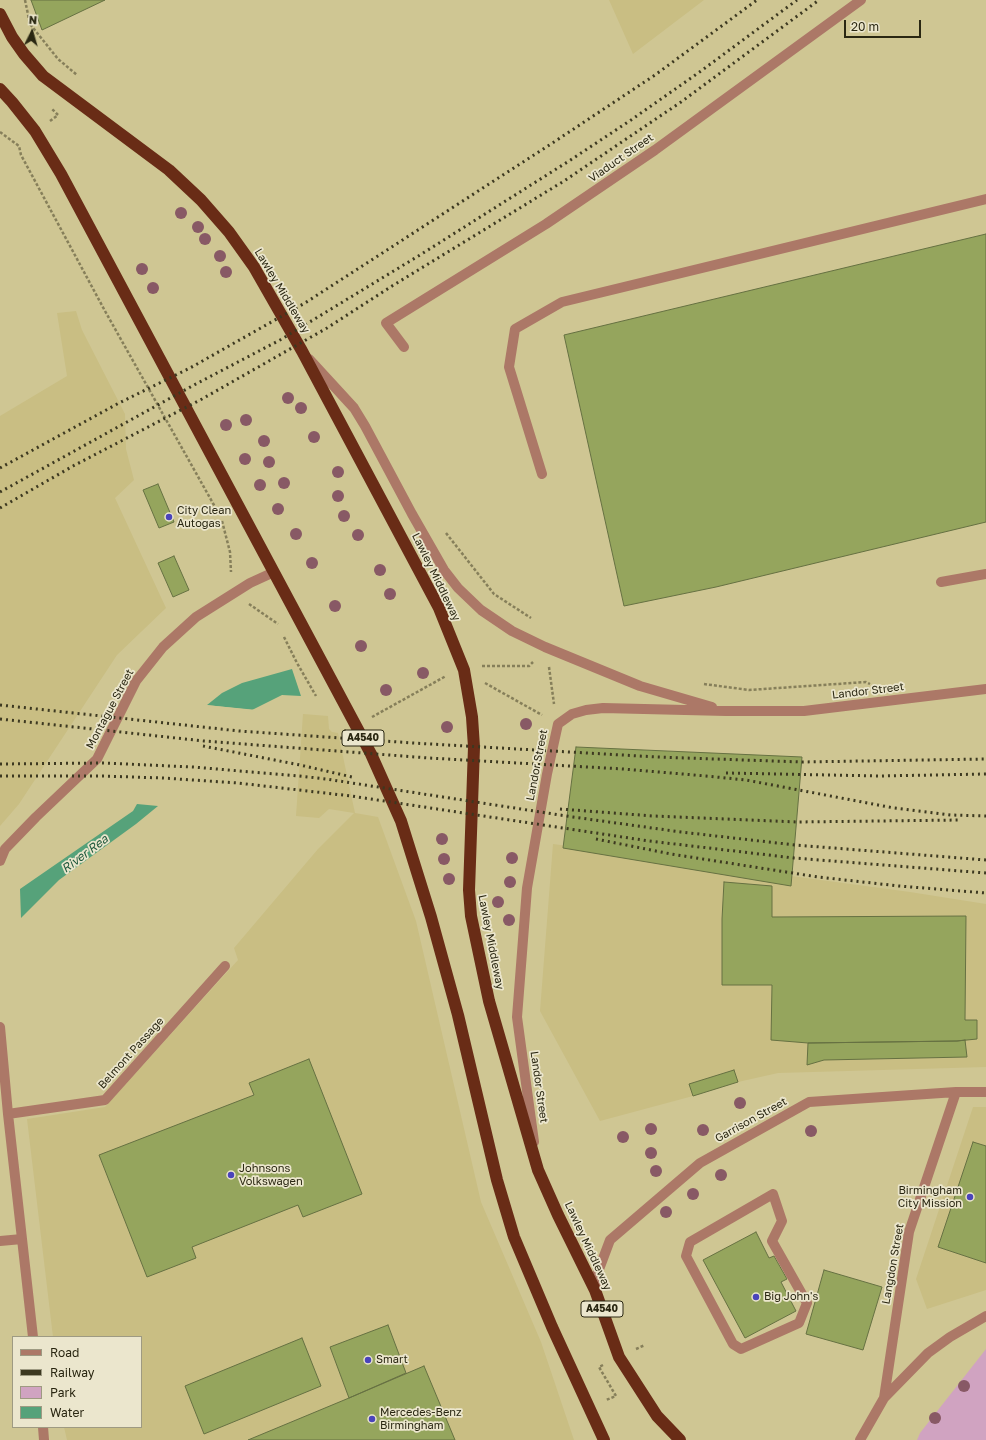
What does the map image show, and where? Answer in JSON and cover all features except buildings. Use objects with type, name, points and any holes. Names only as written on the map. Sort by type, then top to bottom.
[{"type":"highway","name":"Lawley Middleway","points":[[0,14],[20,48],[43,76],[169,170],[201,200],[229,232],[254,267],[302,351],[439,608],[464,670],[472,717],[474,747],[469,855],[469,890],[471,916],[489,1001],[538,1170],[558,1215],[595,1290],[619,1357],[657,1416],[680,1440]]},
{"type":"highway","name":"A4540","points":[[0,90],[12,102],[35,131],[61,174],[100,245],[371,754],[401,821],[431,917],[458,1015],[497,1180],[514,1237],[552,1327],[604,1440]]},
{"type":"street","name":"Viaduct Street","points":[[404,348],[386,323],[546,224],[655,150],[861,0]]},
{"type":"street","points":[[542,474],[509,367],[515,329],[562,302],[986,199]]},
{"type":"street","points":[[302,351],[354,408],[435,555],[458,588],[481,610],[506,627],[545,647],[640,686],[726,711]]},
{"type":"street","name":"Montague Street","points":[[0,861],[5,849],[97,759],[136,681],[163,647],[196,617],[250,583],[274,572]]},
{"type":"street","points":[[941,582],[986,574]]},
{"type":"street","name":"Landor Street","points":[[538,1170],[517,1018],[527,888],[549,761],[558,724],[572,714],[586,710],[603,708],[804,711],[986,689]]},
{"type":"street","name":"Belmont Passage","points":[[8,1114],[105,1100],[224,966]]},
{"type":"street","points":[[0,1027],[8,1114],[33,1336]]},
{"type":"street","name":"Garrison Street","points":[[595,1290],[598,1272],[610,1240],[700,1163],[809,1102],[956,1092],[986,1092]]},
{"type":"street","name":"Langdon Street","points":[[884,1398],[908,1232],[956,1092]]},
{"type":"street","points":[[773,1194],[782,1221],[772,1241],[807,1303],[799,1323],[741,1349],[733,1344],[686,1256],[690,1242],[773,1194]]},
{"type":"street","points":[[0,1241],[22,1239]]},
{"type":"street","points":[[860,1440],[884,1398],[928,1353],[950,1337],[986,1316]]},
{"type":"street","points":[[43,1428],[44,1440]]},
{"type":"path","points":[[43,76],[58,59]]},
{"type":"path","points":[[19,146],[35,131],[58,115],[48,105]]},
{"type":"path","points":[[0,132],[19,146],[21,155],[105,311],[223,523],[230,552],[232,594]]},
{"type":"path","points":[[464,670],[482,666],[529,666],[545,647]]},
{"type":"path","points":[[545,647],[558,724]]},
{"type":"path","points":[[464,670],[558,724]]},
{"type":"path","points":[[699,683],[749,690],[866,682],[896,700]]},
{"type":"shaded area","points":[[609,0],[704,0],[633,54]]},
{"type":"shaded area","points":[[76,311],[82,330],[125,414],[126,449],[134,480],[115,498],[166,608],[117,655],[19,804],[0,826],[0,416],[67,376],[57,313]]},
{"type":"shaded area","points":[[303,714],[328,716],[329,729],[332,732],[338,733],[355,813],[378,817],[416,921],[481,1202],[541,1342],[574,1440],[67,1440],[64,1428],[142,1428],[142,1336],[53,1336],[27,1119],[105,1107],[238,960],[234,948],[318,849],[354,813],[329,809],[319,818],[296,816]]},
{"type":"shaded area","points":[[553,844],[910,892],[986,904],[986,1067],[778,1073],[738,1082],[693,1096],[600,1121],[540,1011]]},
{"type":"shaded area","points":[[973,1107],[986,1107],[986,1290],[927,1309],[916,1279]]},
{"type":"green space","points":[[986,1349],[986,1440],[917,1440],[920,1433]]},
{"type":"water","points":[[292,669],[301,696],[282,695],[252,710],[207,705],[222,693],[242,683]]},
{"type":"water","name":"River Rea","points":[[137,804],[158,806],[136,824],[59,880],[21,918],[20,889],[133,811]]},
{"type":"pier","points":[[205,705],[257,710],[252,712],[207,707]]},
{"type":"railway","points":[[0,468],[119,403],[190,368],[305,303],[655,75],[757,0]]},
{"type":"railway","points":[[0,492],[194,385],[280,340],[420,255],[631,120],[701,71],[797,0]]},
{"type":"railway","points":[[0,508],[73,466],[202,399],[327,328],[392,286],[564,181],[681,102],[819,0]]},
{"type":"railway","points":[[0,705],[239,731],[657,757],[802,762],[986,759]]},
{"type":"railway","points":[[0,719],[204,741],[429,758],[623,769],[706,776],[746,780],[894,808],[951,815],[986,816]]},
{"type":"railway","points":[[203,746],[352,777]]},
{"type":"railway","points":[[0,764],[103,763],[193,767],[299,776],[681,832],[795,845],[986,860]]},
{"type":"railway","points":[[726,773],[880,776],[986,774]]},
{"type":"railway","points":[[0,776],[102,776],[238,783],[351,796],[649,841],[794,858],[986,873]]},
{"type":"railway","points":[[560,809],[653,816],[797,822],[960,820]]},
{"type":"railway","points":[[596,839],[671,854],[818,877],[899,886],[986,893]]},
{"type":"place","name":"City Clean Autogas","points":[[169,517]]},
{"type":"place","name":"Johnsons Volkswagen","points":[[231,1175]]},
{"type":"place","name":"Birmingham City Mission","points":[[970,1197]]},
{"type":"place","name":"Big John's","points":[[756,1297]]},
{"type":"place","name":"Smart","points":[[368,1360]]},
{"type":"place","name":"Mercedes-Benz Birmingham","points":[[372,1419]]}]
